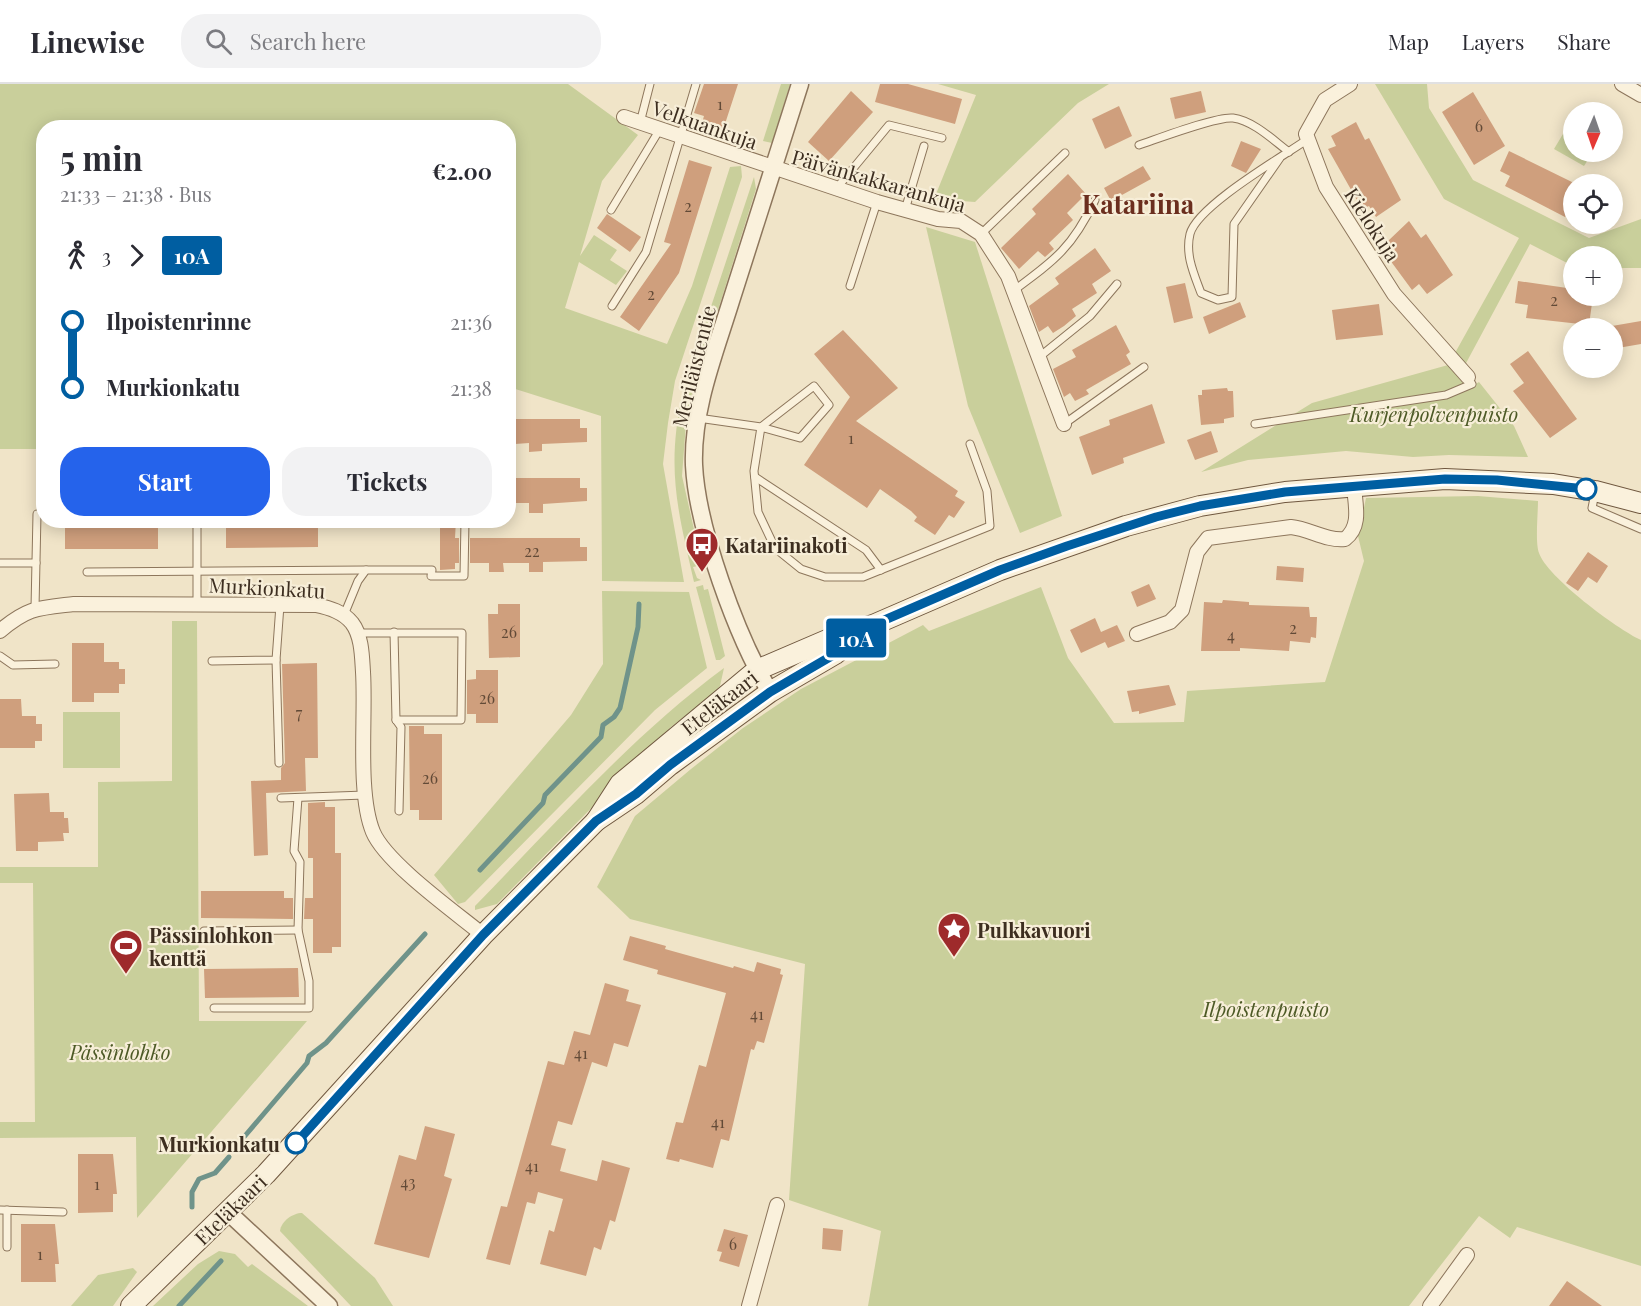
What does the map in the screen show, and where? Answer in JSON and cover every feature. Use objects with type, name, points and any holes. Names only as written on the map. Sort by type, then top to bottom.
[{"type":"main road","name":"Eteläkaari","points":[[596,821],[620,784],[757,670],[827,640],[873,625],[1000,570],[1156,517],[1243,498],[1445,479],[1497,480],[1596,491],[1641,503]]},
{"type":"main road","name":"Eteläkaari","points":[[131,1306],[229,1213],[324,1113],[483,935],[596,821],[636,794],[670,765],[770,692],[835,654],[873,625]]},
{"type":"street","name":"Meriläistentie","points":[[770,692],[757,670],[719,572],[701,514],[694,464],[698,418],[707,380],[800,84]]},
{"type":"street","points":[[1308,139],[1306,134],[1325,100],[1350,84]]},
{"type":"street","points":[[1622,84],[1641,95]]},
{"type":"street","name":"Velkuankuja","points":[[624,117],[773,169]]},
{"type":"street","name":"Kielokuja","points":[[1308,139],[1326,187],[1394,294],[1470,380]]},
{"type":"street","name":"Päivänkakkarankuja","points":[[773,169],[905,211],[938,219],[961,221],[981,234],[1008,276],[1037,359],[1064,424]]},
{"type":"street","points":[[1137,634],[1177,618],[1182,610],[1197,552],[1208,538],[1291,527],[1305,528],[1335,540],[1345,539],[1350,535],[1357,518],[1354,486]]},
{"type":"street","name":"Murkionkatu","points":[[0,631],[20,614],[34,608],[74,604],[316,605],[344,615],[353,624],[362,654],[365,795],[373,833],[382,848],[483,935]]},
{"type":"street","points":[[748,1306],[777,1205]]},
{"type":"street","points":[[229,1213],[329,1306]]},
{"type":"street","points":[[1430,1306],[1467,1256]]},
{"type":"lane","points":[[640,123],[650,84]]},
{"type":"lane","points":[[612,306],[646,252],[696,84]]},
{"type":"lane","points":[[1139,145],[1178,131],[1233,118],[1258,129],[1288,152]]},
{"type":"lane","points":[[836,189],[889,125],[942,138]]},
{"type":"lane","points":[[611,210],[660,129]]},
{"type":"lane","points":[[1280,158],[1234,224],[1232,297],[1218,300],[1201,293],[1190,263],[1190,234],[1205,210],[1288,152],[1308,139]]},
{"type":"lane","points":[[905,211],[924,147]]},
{"type":"lane","points":[[981,234],[1065,153]]},
{"type":"lane","points":[[1013,291],[1054,260],[1080,232],[1095,200]]},
{"type":"lane","points":[[850,286],[877,202]]},
{"type":"lane","points":[[1037,359],[1090,316],[1117,284]]},
{"type":"lane","points":[[1064,424],[1144,367]]},
{"type":"lane","points":[[1255,423],[1446,395],[1470,380]]},
{"type":"lane","points":[[698,418],[761,427],[800,438],[829,405],[814,386],[761,427],[755,477],[758,512],[775,548],[801,569],[834,577],[863,577],[990,526],[987,491],[970,444]]},
{"type":"lane","points":[[755,477],[866,550],[881,570]]},
{"type":"lane","points":[[1596,491],[1592,508],[1641,529]]},
{"type":"lane","points":[[34,608],[37,528]]},
{"type":"lane","points":[[197,528],[197,603]]},
{"type":"lane","points":[[87,572],[432,570],[431,576],[464,576],[465,528]]},
{"type":"lane","points":[[0,563],[36,563]]},
{"type":"lane","points":[[344,615],[358,581],[366,570]]},
{"type":"lane","points":[[279,763],[276,660],[280,605]]},
{"type":"lane","points":[[394,632],[396,720],[401,727],[399,811]]},
{"type":"lane","points":[[357,633],[462,633],[461,720],[396,720]]},
{"type":"lane","points":[[0,656],[13,665],[55,664]]},
{"type":"lane","points":[[212,661],[276,660]]},
{"type":"lane","points":[[281,798],[365,795]]},
{"type":"lane","points":[[214,1008],[309,1008],[309,981],[298,930],[300,862],[294,851],[298,798]]},
{"type":"lane","points":[[204,931],[298,930]]},
{"type":"lane","points":[[8,1247],[3,1210],[63,1212]]},
{"type":"green space","points":[[0,84],[568,84],[638,135],[602,181],[580,256],[594,235],[617,250],[610,260],[627,271],[616,285],[579,262],[565,308],[667,344],[692,286],[730,167],[741,166],[742,177],[675,381],[668,423],[663,464],[684,582],[602,581],[601,416],[516,389],[516,120],[36,120],[36,449],[0,449]]},
{"type":"green space","points":[[781,84],[790,84],[772,143],[763,141]]},
{"type":"green space","points":[[938,84],[1109,84],[1078,103],[975,202],[934,199],[976,95]]},
{"type":"green space","name":"Kurjenpolvenpuisto","points":[[1375,84],[1427,84],[1429,108],[1473,180],[1563,225],[1563,234],[1581,234],[1589,238],[1600,234],[1623,234],[1623,226],[1641,219],[1641,268],[1623,268],[1623,246],[1563,246],[1563,261],[1530,244],[1465,365],[1455,353],[1519,238],[1444,199]]},
{"type":"green space","points":[[1563,134],[1563,154],[1554,149]]},
{"type":"green space","points":[[754,177],[756,189],[692,393],[686,423],[682,476],[700,556],[696,558],[698,566],[693,567],[697,578],[701,580],[694,582],[676,487],[675,443],[678,418],[683,391]]},
{"type":"green space","points":[[926,227],[975,242],[1062,516],[1020,533],[968,406]]},
{"type":"green space","name":"Kurjenpolvenpuisto","points":[[1448,365],[1469,388],[1479,382],[1514,426],[1528,457],[1449,455],[1413,457],[1346,451],[1248,460],[1201,472],[1312,403]]},
{"type":"green space","name":"Ilpoistenpuisto","points":[[1478,496],[1538,501],[1538,548],[1545,563],[1568,588],[1584,601],[1641,640],[1641,1266],[1517,1227],[1510,1238],[1479,1216],[1409,1306],[868,1306],[881,1231],[789,1200],[805,964],[630,919],[597,887],[635,816],[743,728],[801,689],[923,625],[929,631],[1041,587],[1068,658],[1114,723],[1184,722],[1187,691],[1325,682],[1364,561],[1358,536],[1366,498]]},
{"type":"green space","points":[[703,585],[704,590],[708,589],[725,656],[720,660],[716,660],[696,587]]},
{"type":"green space","points":[[602,591],[689,592],[707,668],[655,710],[465,902],[458,904],[434,875],[571,715],[603,664]]},
{"type":"green space","name":"Pässinlohko","points":[[172,621],[197,621],[199,1021],[307,1021],[137,1218],[136,1137],[0,1138],[0,1122],[35,1122],[33,883],[0,883],[0,867],[98,867],[98,782],[172,781]]},
{"type":"green space","points":[[724,668],[720,686],[712,695],[671,727],[497,904],[475,910],[475,906],[626,752],[690,694]]},
{"type":"green space","points":[[63,712],[120,712],[120,768],[63,768]]},
{"type":"green space","points":[[302,1213],[375,1278],[393,1306],[351,1306],[280,1231],[288,1218]]},
{"type":"green space","points":[[219,1251],[235,1254],[248,1267],[252,1264],[308,1306],[153,1306],[198,1264]]},
{"type":"green space","points":[[133,1268],[137,1272],[113,1306],[71,1306],[98,1275]]},
{"type":"building","points":[[704,84],[738,84],[723,130],[702,123],[704,116],[694,113]]},
{"type":"building","points":[[880,84],[908,84],[962,99],[955,124],[875,102]]},
{"type":"building","points":[[851,91],[873,112],[829,161],[808,142]]},
{"type":"building","points":[[1201,91],[1206,112],[1175,119],[1170,98]]},
{"type":"building","points":[[1473,92],[1505,146],[1474,165],[1442,112]]},
{"type":"building","points":[[1119,106],[1132,136],[1105,149],[1092,119]]},
{"type":"building","points":[[1356,122],[1365,140],[1369,138],[1401,200],[1376,217],[1369,206],[1362,209],[1328,149],[1336,146],[1331,136]]},
{"type":"building","points":[[1241,141],[1261,149],[1246,173],[1231,166]]},
{"type":"building","points":[[1509,151],[1563,178],[1563,216],[1505,186],[1510,176],[1500,171]]},
{"type":"building","points":[[689,160],[712,167],[679,273],[639,331],[620,317],[671,244],[664,242]]},
{"type":"building","points":[[1143,166],[1151,179],[1111,201],[1104,188]]},
{"type":"building","points":[[1068,174],[1086,194],[1067,213],[1073,220],[1049,243],[1054,249],[1045,257],[1038,251],[1019,269],[1001,248],[1036,214],[1032,209]]},
{"type":"building","points":[[607,214],[641,237],[630,252],[597,228]]},
{"type":"building","points":[[1409,221],[1421,238],[1426,234],[1453,275],[1427,294],[1419,284],[1412,290],[1387,256],[1395,250],[1388,241]]},
{"type":"building","points":[[1095,248],[1111,271],[1092,284],[1097,293],[1072,309],[1076,316],[1064,326],[1053,333],[1048,326],[1039,332],[1029,306],[1059,284],[1055,278]]},
{"type":"building","points":[[1518,281],[1563,287],[1563,306],[1592,306],[1590,318],[1563,318],[1563,322],[1526,318],[1528,305],[1515,303]]},
{"type":"building","points":[[1185,283],[1193,318],[1174,323],[1166,287]]},
{"type":"building","points":[[1240,302],[1246,317],[1209,334],[1203,317]]},
{"type":"building","points":[[1379,304],[1383,335],[1336,340],[1332,310]]},
{"type":"building","points":[[1641,321],[1641,344],[1623,347],[1623,324]]},
{"type":"building","points":[[1116,325],[1130,352],[1126,355],[1131,364],[1086,390],[1089,394],[1075,401],[1070,393],[1064,397],[1053,369],[1076,357],[1072,350]]},
{"type":"building","points":[[843,330],[898,388],[856,421],[958,491],[955,496],[965,502],[954,518],[949,515],[935,535],[914,521],[917,517],[911,511],[880,489],[867,508],[804,465],[850,397],[814,354]]},
{"type":"building","points":[[1528,351],[1577,419],[1550,438],[1513,391],[1524,383],[1510,364]]},
{"type":"building","points":[[1227,388],[1228,391],[1233,391],[1234,417],[1224,419],[1224,423],[1201,425],[1198,395],[1202,395],[1202,390]]},
{"type":"building","points":[[1152,404],[1165,443],[1123,458],[1124,463],[1092,475],[1079,437],[1110,425],[1109,420]]},
{"type":"building","points":[[516,419],[580,419],[580,428],[587,428],[587,442],[542,444],[542,451],[529,452],[529,443],[516,444]]},
{"type":"building","points":[[1211,431],[1218,452],[1195,460],[1187,440]]},
{"type":"building","points":[[516,478],[580,478],[580,488],[587,488],[587,501],[543,504],[543,513],[529,513],[529,503],[516,503]]},
{"type":"building","points":[[65,528],[158,528],[158,549],[65,549]]},
{"type":"building","points":[[226,528],[318,528],[318,547],[226,548]]},
{"type":"building","points":[[440,528],[456,528],[455,538],[459,538],[459,563],[455,563],[455,569],[440,570]]},
{"type":"building","points":[[470,538],[580,538],[580,547],[587,547],[587,561],[543,562],[543,572],[529,572],[529,563],[503,563],[504,572],[489,572],[489,563],[470,563]]},
{"type":"building","points":[[1588,552],[1608,566],[1597,583],[1588,577],[1578,591],[1566,583]]},
{"type":"building","points":[[1277,566],[1304,568],[1303,582],[1276,580]]},
{"type":"building","points":[[1149,584],[1156,599],[1137,607],[1131,592]]},
{"type":"building","points":[[1223,600],[1249,602],[1249,605],[1309,607],[1310,617],[1317,617],[1316,638],[1311,637],[1310,643],[1290,641],[1289,651],[1240,648],[1240,651],[1201,651],[1204,602],[1222,603]]},
{"type":"building","points":[[498,604],[520,604],[520,657],[489,658],[488,614],[498,614]]},
{"type":"building","points":[[1095,618],[1101,632],[1117,625],[1125,641],[1108,648],[1105,642],[1081,653],[1070,630]]},
{"type":"building","points":[[72,643],[104,643],[104,662],[119,662],[119,669],[125,669],[125,684],[119,684],[119,693],[94,693],[94,702],[72,702]]},
{"type":"building","points":[[317,663],[318,758],[305,758],[306,791],[266,793],[268,855],[254,856],[251,781],[281,780],[281,768],[285,763],[282,664]]},
{"type":"building","points":[[476,670],[498,670],[498,723],[476,723],[476,714],[467,714],[467,680],[476,679]]},
{"type":"building","points":[[1169,685],[1176,705],[1139,714],[1139,711],[1132,712],[1127,691]]},
{"type":"building","points":[[0,699],[21,699],[22,716],[36,716],[36,724],[42,724],[42,741],[35,741],[35,748],[0,748]]},
{"type":"building","points":[[409,726],[424,726],[424,734],[442,734],[442,820],[419,820],[419,810],[410,810]]},
{"type":"building","points":[[49,793],[50,812],[64,812],[64,818],[68,818],[69,833],[63,833],[64,841],[38,842],[38,851],[16,851],[14,794]]},
{"type":"building","points":[[325,802],[325,807],[335,807],[335,853],[341,853],[341,947],[332,947],[332,953],[313,953],[313,919],[304,919],[305,898],[313,898],[313,858],[308,858],[308,803]]},
{"type":"building","points":[[201,891],[284,891],[284,898],[293,898],[293,919],[201,918]]},
{"type":"building","points":[[630,936],[666,946],[665,949],[733,968],[734,966],[754,972],[757,962],[781,969],[780,974],[783,975],[764,1043],[757,1041],[754,1050],[751,1049],[729,1141],[721,1139],[713,1168],[680,1159],[679,1162],[666,1159],[676,1122],[683,1123],[699,1065],[706,1067],[726,993],[657,974],[658,970],[623,960]]},
{"type":"building","points":[[298,968],[299,997],[205,998],[204,969]]},
{"type":"building","points":[[605,983],[629,990],[626,1001],[641,1005],[628,1047],[614,1043],[607,1067],[592,1062],[572,1125],[558,1121],[551,1145],[566,1149],[560,1171],[597,1181],[602,1160],[630,1168],[615,1222],[610,1220],[601,1250],[594,1247],[586,1276],[540,1264],[549,1230],[554,1232],[563,1199],[538,1192],[535,1204],[527,1202],[510,1265],[486,1259],[501,1206],[507,1207],[548,1061],[564,1065],[574,1031],[590,1035]]},
{"type":"building","points":[[425,1126],[455,1134],[444,1176],[452,1179],[429,1258],[374,1244],[399,1155],[416,1160]]},
{"type":"building","points":[[78,1154],[113,1154],[117,1194],[113,1194],[113,1212],[78,1213]]},
{"type":"building","points":[[21,1224],[55,1224],[59,1264],[55,1264],[56,1282],[21,1282]]},
{"type":"building","points":[[823,1228],[843,1230],[841,1251],[822,1249]]},
{"type":"building","points":[[724,1229],[748,1235],[739,1267],[719,1261],[722,1252],[717,1251]]},
{"type":"building","points":[[1567,1281],[1602,1306],[1549,1306]]},
{"type":"waterway","points":[[480,870],[543,803],[545,795],[601,737],[603,725],[614,717],[620,708],[638,627],[639,604]]},
{"type":"waterway","points":[[244,1137],[307,1063],[309,1056],[326,1043],[425,934]]},
{"type":"waterway","points":[[192,1207],[192,1192],[199,1179],[215,1173],[229,1157]]},
{"type":"waterway","points":[[179,1306],[221,1261]]},
{"type":"bus line","name":"10A","points":[[296,1143],[483,935],[596,821],[636,794],[670,765],[770,692],[835,654],[873,625],[1000,570],[1126,526],[1200,506],[1285,492],[1445,479],[1497,480],[1586,489]]},
{"type":"place","name":"Katariinakoti","points":[[702,573]]},
{"type":"place","name":"Pulkkavuori","points":[[954,958]]},
{"type":"place","name":"Pässinlohkon kenttä","points":[[126,975]]},
{"type":"place","name":"Murkionkatu","points":[[296,1143]]},
{"type":"district","name":"Katariina","points":[[1138,203]]}]
